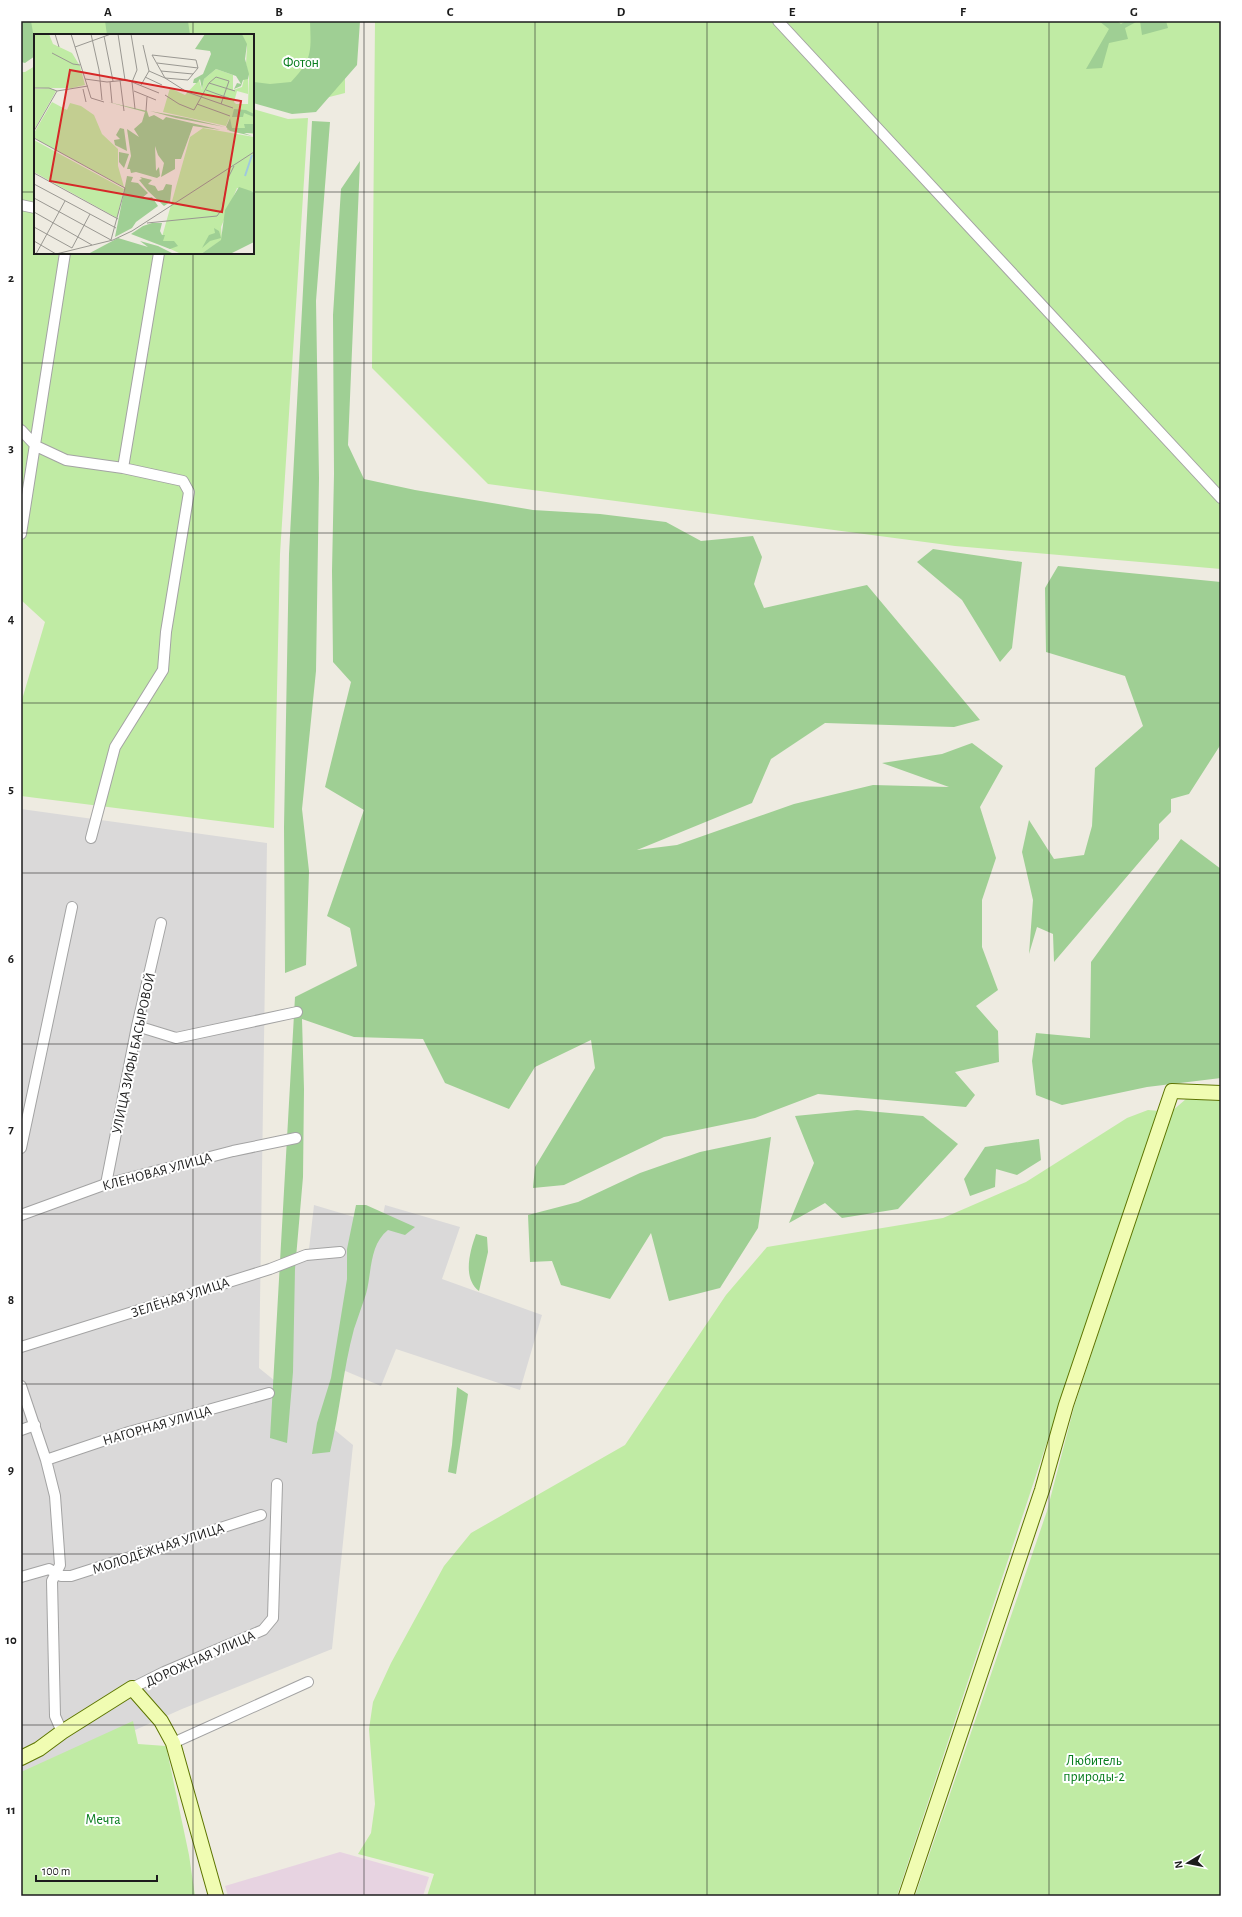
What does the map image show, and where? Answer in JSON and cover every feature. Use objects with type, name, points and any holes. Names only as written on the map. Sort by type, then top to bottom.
[{"type":"street","points":[[778,21],[1221,498]]},
{"type":"street","points":[[21,205],[34,208]]},
{"type":"street","points":[[21,534],[36,446],[65,254]]},
{"type":"street","points":[[123,468],[159,254]]},
{"type":"street","points":[[21,430],[36,446],[66,460],[123,468],[183,482],[189,492],[166,632],[163,670],[114,747],[91,838]]},
{"type":"street","points":[[21,1148],[24,1115],[72,907]]},
{"type":"street","name":"УЛИЦА ЗИФЫ БАСЫРОВОЙ","points":[[106,1184],[138,1026],[161,923]]},
{"type":"street","points":[[138,1026],[176,1038],[297,1012]]},
{"type":"street","points":[[906,1896],[1042,1490],[1069,1398],[1172,1091],[1221,1093]]},
{"type":"street","name":"КЛЕНОВАЯ УЛИЦА","points":[[21,1215],[106,1184],[233,1151],[296,1138]]},
{"type":"street","name":"ЗЕЛЁНАЯ УЛИЦА","points":[[21,1347],[270,1269],[306,1255],[340,1252]]},
{"type":"street","points":[[21,1386],[46,1460],[55,1496],[60,1565],[52,1581],[55,1716],[62,1732]]},
{"type":"street","name":"НАГОРНАЯ УЛИЦА","points":[[46,1460],[129,1432],[270,1393]]},
{"type":"street","points":[[21,1430],[35,1425]]},
{"type":"street","name":"ДОРОЖНАЯ УЛИЦА","points":[[132,1688],[164,1672],[263,1630],[273,1618],[277,1484]]},
{"type":"street","name":"МОЛОДЁЖНАЯ УЛИЦА","points":[[21,1577],[49,1569],[61,1576],[70,1576],[260,1515]]},
{"type":"street","points":[[173,1743],[308,1682]]},
{"type":"street","points":[[21,1758],[39,1749],[62,1732],[132,1688],[162,1721],[173,1743],[216,1896]]},
{"type":"shaded area","points":[[21,809],[267,843],[259,1368],[290,1393],[290,1270],[309,1249],[314,1205],[381,1225],[385,1205],[460,1227],[442,1279],[542,1315],[520,1390],[396,1349],[381,1386],[343,1370],[324,1421],[353,1445],[332,1649],[182,1709],[21,1781]]},
{"type":"shaded area","points":[[340,1852],[429,1877],[423,1896],[228,1896],[225,1886]]},
{"type":"green space","points":[[21,21],[31,21],[34,38],[34,57],[25,63],[21,62]]},
{"type":"green space","name":"Фотон","points":[[30,21],[345,21],[345,93],[302,104],[254,94],[254,34],[34,34],[34,42]]},
{"type":"green space","points":[[105,21],[188,21],[190,34],[107,34]]},
{"type":"green space","points":[[310,21],[360,21],[357,65],[316,112],[292,114],[254,103],[254,82],[270,84],[291,82],[307,61],[311,40]]},
{"type":"green space","points":[[375,21],[1221,21],[1221,569],[955,546],[488,484],[372,368]]},
{"type":"green space","points":[[1099,21],[1117,21],[1121,24],[1126,21],[1138,21],[1125,28],[1128,39],[1109,43],[1102,68],[1086,69],[1109,29]]},
{"type":"green space","points":[[1140,21],[1166,21],[1168,28],[1142,35]]},
{"type":"green space","points":[[34,67],[34,254],[254,254],[254,109],[288,119],[308,118],[280,554],[274,828],[21,796],[21,703],[45,622],[21,600],[21,72],[25,72]]},
{"type":"green space","points":[[312,121],[330,122],[316,301],[319,478],[316,671],[302,809],[309,871],[306,965],[285,973],[284,827],[289,554]]},
{"type":"green space","points":[[360,161],[348,445],[364,479],[415,490],[533,510],[600,514],[666,522],[701,541],[753,536],[762,557],[754,584],[764,608],[867,585],[980,720],[954,727],[825,723],[771,759],[752,803],[637,850],[677,845],[794,804],[873,785],[949,787],[882,763],[942,754],[972,743],[1003,766],[980,807],[996,858],[982,900],[982,947],[998,990],[976,1006],[998,1031],[999,1062],[955,1072],[975,1095],[966,1107],[818,1094],[755,1118],[664,1137],[564,1185],[533,1188],[535,1167],[595,1068],[591,1040],[535,1067],[509,1109],[445,1083],[423,1039],[354,1037],[302,1019],[304,1089],[303,1177],[295,1269],[293,1372],[287,1443],[270,1438],[295,997],[357,966],[350,928],[327,916],[364,810],[325,787],[351,682],[333,662],[333,315],[341,189]]},
{"type":"green space","points":[[933,549],[1022,562],[1012,648],[1000,662],[962,600],[917,562]]},
{"type":"green space","points":[[1058,566],[1221,582],[1221,744],[1189,794],[1171,799],[1171,812],[1159,824],[1159,839],[1054,962],[1053,934],[1037,927],[1029,954],[1033,900],[1022,852],[1029,820],[1054,859],[1084,855],[1092,826],[1095,768],[1143,726],[1125,676],[1046,652],[1045,588]]},
{"type":"green space","points":[[1181,839],[1221,869],[1221,1078],[1147,1087],[1062,1105],[1036,1095],[1032,1061],[1036,1033],[1090,1038],[1091,962]]},
{"type":"green space","name":"Любитель природы-2","points":[[1186,1099],[1221,1101],[1221,1896],[915,1896],[1047,1511],[1074,1407],[1172,1111]]},
{"type":"green space","points":[[857,1110],[923,1116],[958,1144],[898,1209],[842,1218],[825,1203],[789,1223],[814,1163],[795,1116]]},
{"type":"green space","points":[[1148,1110],[1160,1111],[1046,1445],[897,1896],[427,1896],[434,1874],[358,1854],[371,1833],[375,1804],[369,1729],[373,1702],[391,1663],[444,1566],[471,1533],[625,1445],[726,1295],[767,1247],[943,1218],[1026,1182],[1127,1118]]},
{"type":"green space","points":[[771,1137],[758,1228],[720,1288],[669,1301],[651,1233],[610,1299],[561,1285],[552,1261],[530,1262],[528,1215],[578,1202],[640,1173],[700,1152]]},
{"type":"green space","points":[[1039,1139],[1041,1160],[1017,1175],[996,1169],[995,1187],[970,1196],[964,1179],[985,1147]]},
{"type":"green space","points":[[356,1205],[366,1205],[415,1227],[405,1235],[388,1230],[377,1243],[372,1259],[366,1294],[350,1344],[330,1452],[312,1454],[317,1423],[331,1378],[347,1279],[347,1249]]},
{"type":"green space","points":[[476,1234],[487,1237],[488,1252],[479,1291],[474,1286],[469,1272],[470,1256]]},
{"type":"green space","points":[[457,1387],[468,1394],[456,1474],[448,1472]]},
{"type":"green space","name":"Мечта","points":[[133,1721],[138,1744],[166,1746],[189,1855],[195,1896],[21,1896],[21,1772]]}]
